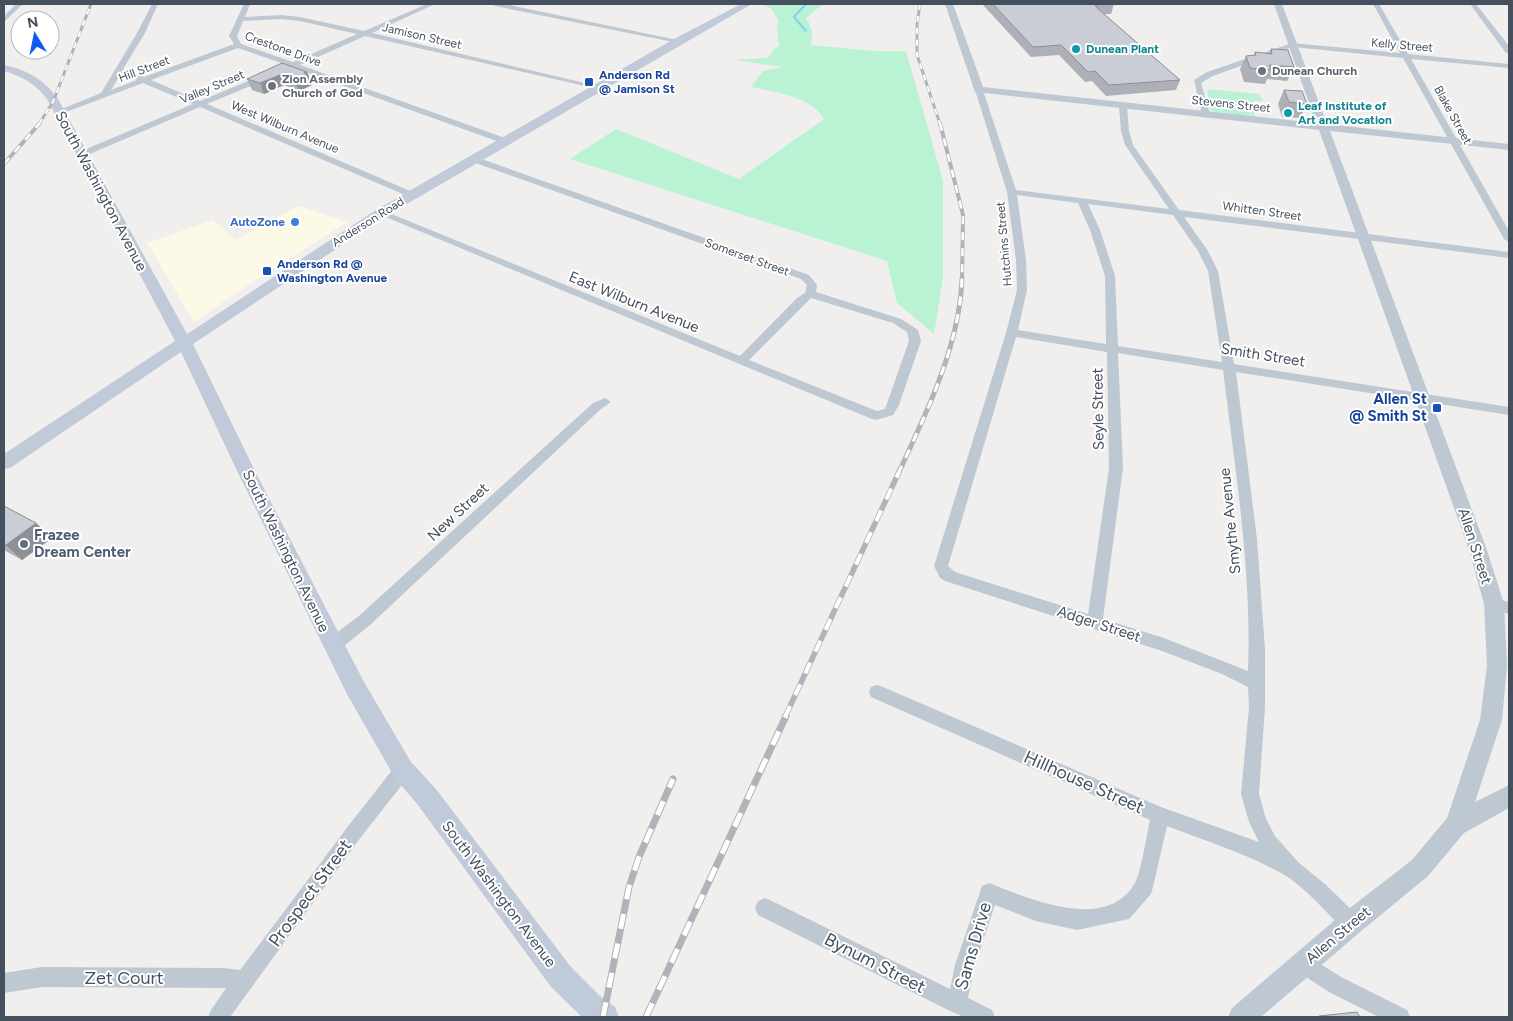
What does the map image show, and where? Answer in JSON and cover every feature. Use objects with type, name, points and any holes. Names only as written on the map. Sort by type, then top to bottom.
[{"type":"main road","name":"Anderson Road","points":[[4,463],[381,213],[678,41],[747,4]]},
{"type":"main road","name":"South Washington Avenue","points":[[4,68],[38,81],[45,88],[184,343],[333,645],[403,770],[427,796],[561,977],[590,1006],[605,1017]]},
{"type":"street","points":[[4,20],[20,4]]},
{"type":"street","points":[[103,96],[120,70],[155,4]]},
{"type":"street","name":"Crestone Drive","points":[[248,4],[233,36],[238,45],[505,141]]},
{"type":"street","name":"Valley Street","points":[[82,154],[294,65],[432,4]]},
{"type":"street","points":[[495,4],[678,41]]},
{"type":"street","name":"Hutchins Street","points":[[942,570],[941,566],[1012,333],[1022,290],[1021,260],[1012,192],[949,4]]},
{"type":"street","name":"Allen Street","points":[[1241,1017],[1420,868],[1456,825],[1492,720],[1502,606],[1478,550],[1278,4]]},
{"type":"street","name":"Blake Street","points":[[1376,4],[1509,239]]},
{"type":"street","points":[[1473,4],[1509,51]]},
{"type":"street","name":"Jamison Street","points":[[240,19],[293,18],[598,87]]},
{"type":"street","name":"Hill Street","points":[[58,112],[238,45]]},
{"type":"street","points":[[1206,114],[1198,80],[1292,45]]},
{"type":"street","name":"Kelly Street","points":[[1292,45],[1509,66]]},
{"type":"street","name":"West Wilburn Avenue","points":[[120,70],[412,195]]},
{"type":"street","name":"Stevens Street","points":[[979,90],[1509,147]]},
{"type":"street","name":"Smythe Avenue","points":[[1123,106],[1125,131],[1129,145],[1202,251],[1213,271],[1217,288],[1229,366],[1250,539],[1257,649],[1257,707],[1250,794],[1258,822],[1269,842],[1291,869],[1352,923]]},
{"type":"street","name":"Somerset Street","points":[[473,159],[805,277],[812,285],[810,294]]},
{"type":"street","name":"Whitten Street","points":[[1012,192],[1509,256]]},
{"type":"street","name":"Seyle Street","points":[[1081,200],[1095,230],[1110,276],[1113,348],[1116,468],[1096,622]]},
{"type":"street","name":"East Wilburn Avenue","points":[[381,213],[876,416],[889,412],[915,341],[912,330],[897,321],[810,294]]},
{"type":"street","points":[[741,361],[801,300],[810,294]]},
{"type":"street","name":"Smith Street","points":[[1012,333],[1509,411]]},
{"type":"street","name":"New Street","points":[[333,645],[365,620],[570,431],[605,402]]},
{"type":"street","name":"Adger Street","points":[[942,570],[950,577],[1096,622],[1228,669],[1256,683]]},
{"type":"street","name":"Hillhouse Street","points":[[877,692],[1160,816],[1256,850],[1291,869]]},
{"type":"street","name":"Prospect Street","points":[[218,1017],[355,830],[403,770]]},
{"type":"street","points":[[1456,825],[1509,796]]},
{"type":"street","name":"Sams Drive","points":[[957,1004],[966,966],[989,893],[1036,910],[1077,920],[1122,912],[1144,887],[1160,816]]},
{"type":"street","name":"Bynum Street","points":[[765,908],[985,1017]]},
{"type":"street","points":[[1304,964],[1336,985],[1400,1017]]},
{"type":"street","name":"Zet Court","points":[[4,983],[42,977],[224,978],[245,981]]},
{"type":"shaded area","points":[[299,206],[348,222],[251,283],[194,322],[147,243],[213,220],[235,240]]},
{"type":"green space","points":[[823,4],[806,18],[812,31],[810,45],[875,51],[906,51],[943,181],[943,277],[934,334],[897,303],[887,261],[570,159],[616,129],[739,179],[824,119],[818,111],[802,100],[781,93],[751,87],[763,71],[783,67],[734,60],[768,58],[774,49],[779,46],[778,20],[772,9],[764,5]]},
{"type":"green space","points":[[1207,89],[1259,94],[1263,101],[1253,101],[1255,117],[1215,112],[1210,110]]},
{"type":"building","name":"Dunean Plant","points":[[993,4],[1114,4],[1095,5],[1180,80],[1109,85],[1095,71],[1088,72],[1061,45],[1033,47]]},
{"type":"building","points":[[1271,49],[1288,50],[1294,67],[1269,65],[1271,70],[1250,68],[1246,56],[1256,55],[1255,52],[1272,54]]},
{"type":"building","points":[[282,63],[308,74],[294,80],[280,75],[260,83],[247,79]]},
{"type":"building","points":[[1284,90],[1302,91],[1307,104],[1289,102]]},
{"type":"building","points":[[4,506],[36,523],[6,545],[4,544]]},
{"type":"building","points":[[1357,1012],[1360,1017],[1319,1016]]},
{"type":"waterway","points":[[806,4],[794,17],[806,31]]},
{"type":"railway","points":[[39,124],[53,102],[91,4]]},
{"type":"railway","points":[[920,4],[917,24],[917,55],[940,124]]},
{"type":"railway","points":[[4,164],[40,123]]},
{"type":"railway","points":[[940,123],[963,215],[962,279]]},
{"type":"railway","points":[[898,474],[940,379],[955,328],[962,278]]},
{"type":"railway","points":[[785,717],[899,472]]},
{"type":"railway","points":[[646,1017],[786,716]]},
{"type":"railway","points":[[603,1017],[629,887],[639,857],[673,779]]},
{"type":"place","name":"Dunean Plant","points":[[1076,49]]},
{"type":"place","name":"Dunean Church","points":[[1262,71]]},
{"type":"place","name":"Anderson Rd @ Jamison St","points":[[589,82]]},
{"type":"place","name":"Zion Assembly Church of God","points":[[272,86]]},
{"type":"place","name":"Leaf Institute of Art and Vocation","points":[[1288,113]]},
{"type":"place","name":"AutoZone","points":[[295,222]]},
{"type":"place","name":"Anderson Rd @ Washington Avenue","points":[[267,271]]},
{"type":"place","name":"Allen St @ Smith St","points":[[1437,408]]},
{"type":"place","name":"Frazee Dream Center","points":[[24,544]]}]
